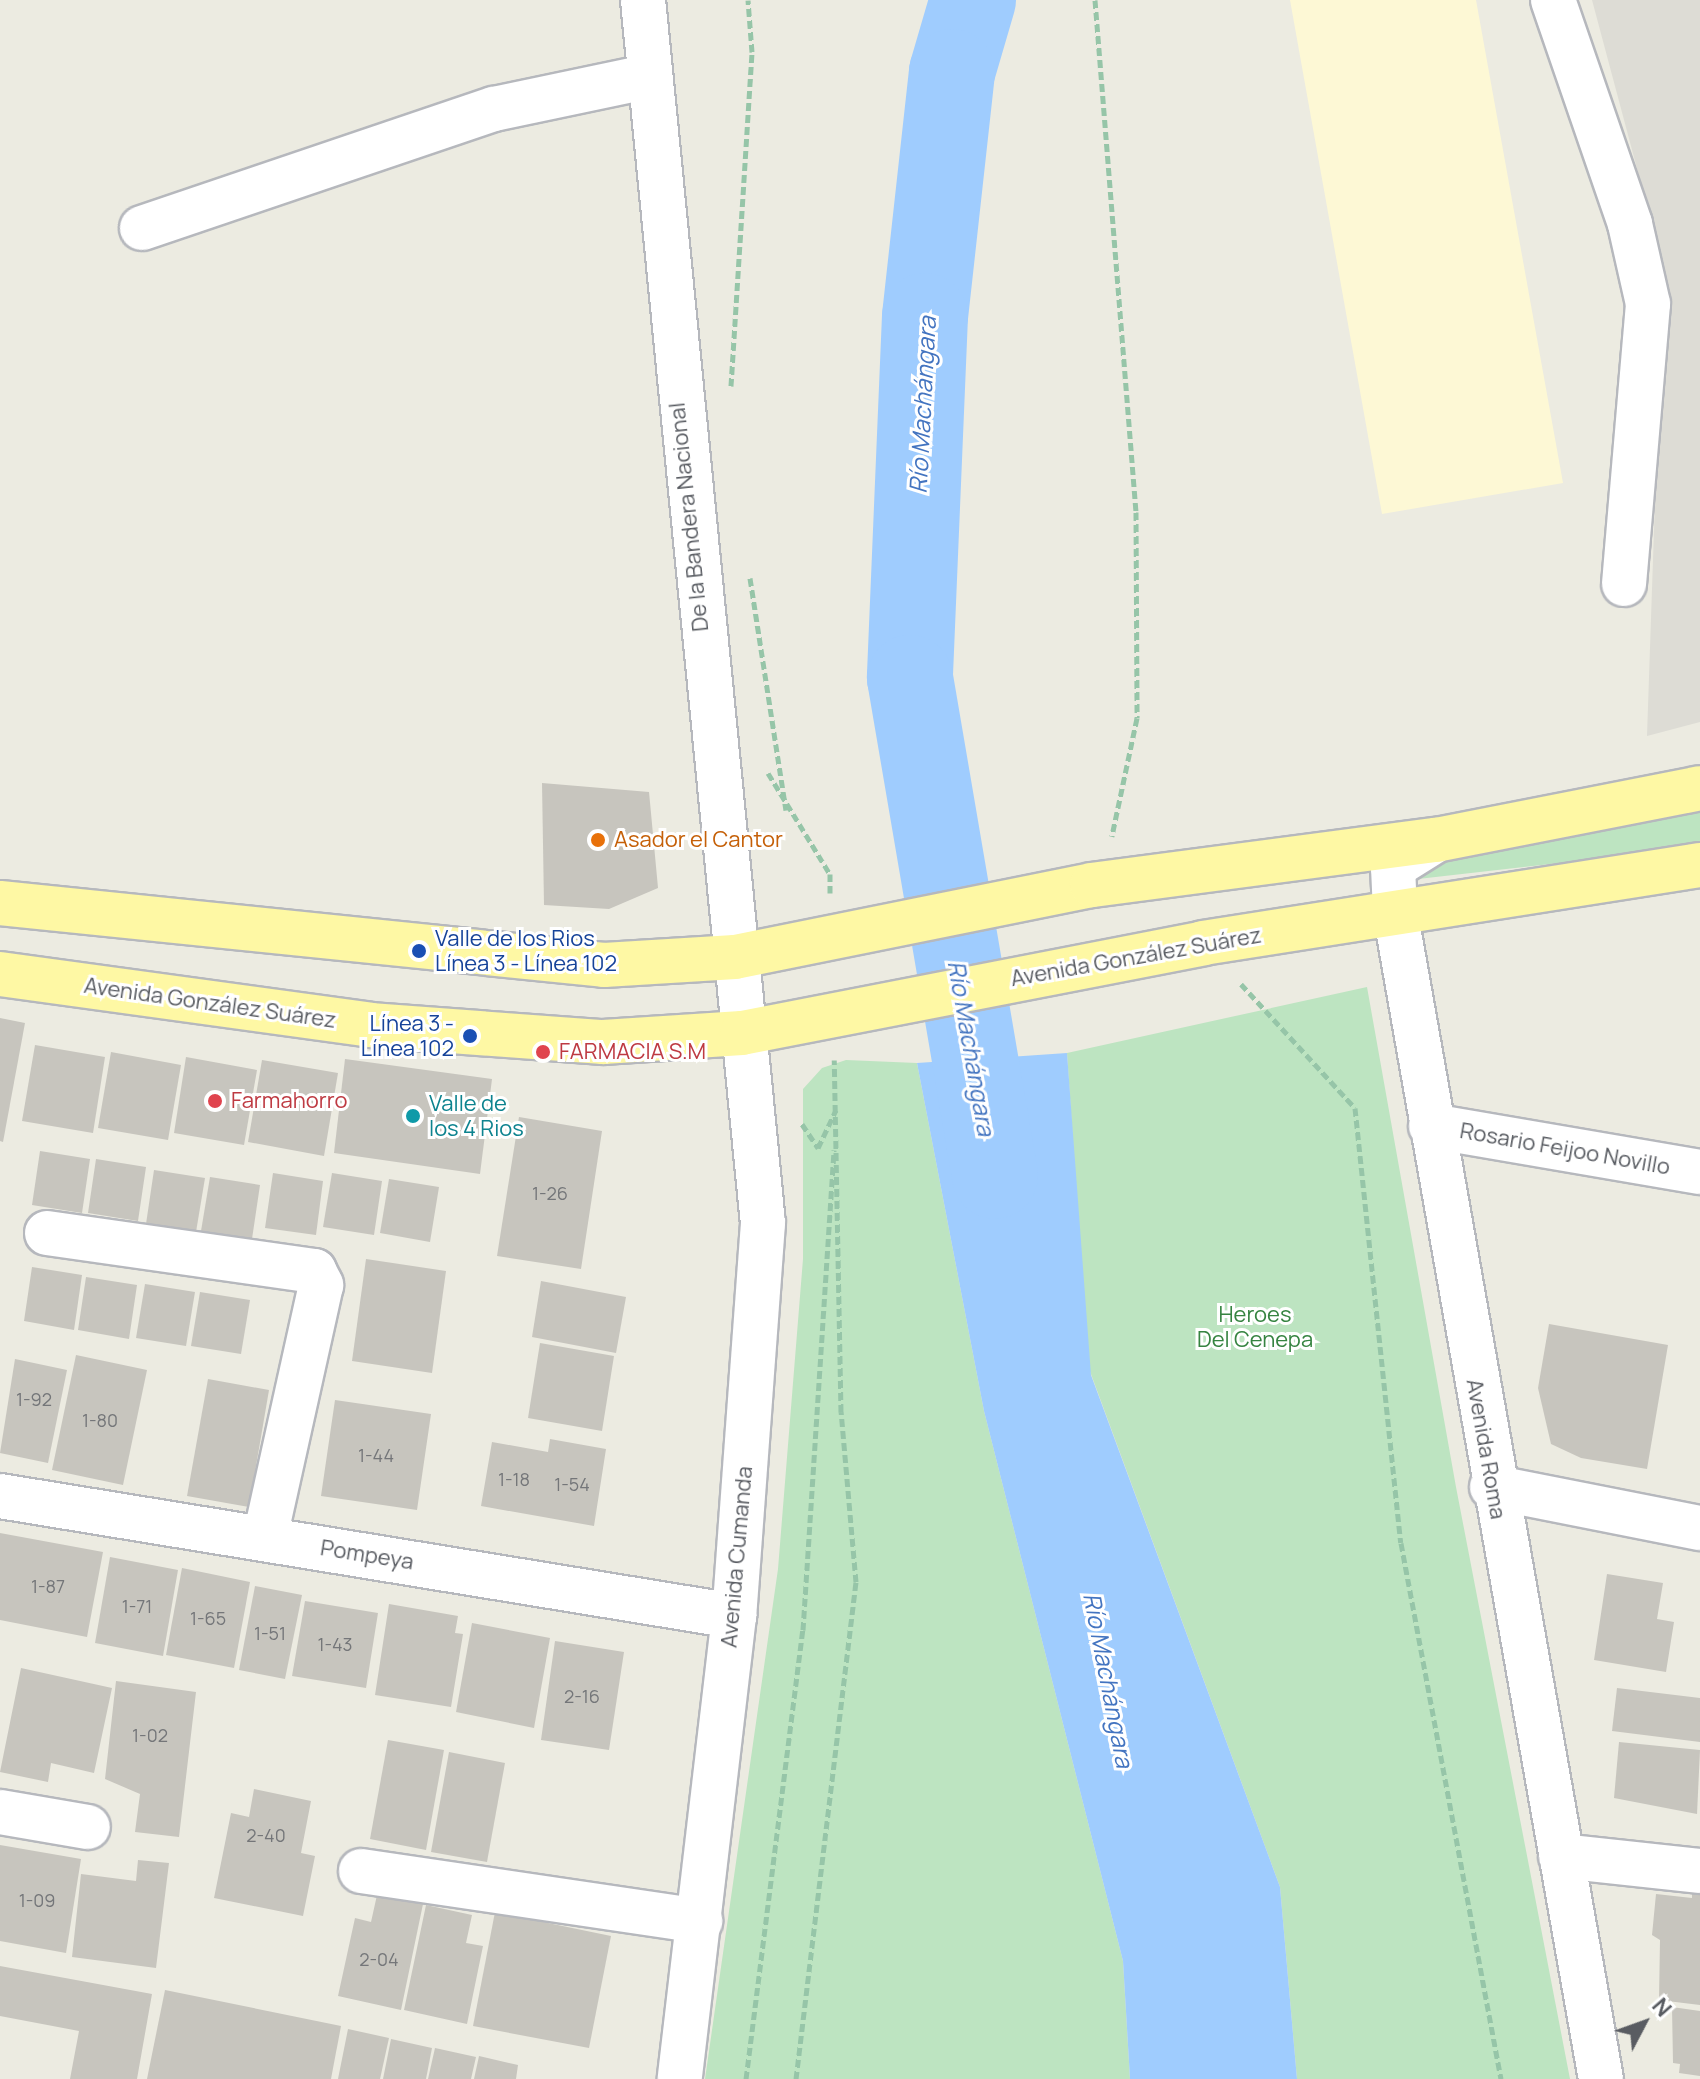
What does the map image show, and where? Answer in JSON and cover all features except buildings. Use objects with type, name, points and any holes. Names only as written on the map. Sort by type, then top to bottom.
[{"type":"main road","points":[[0,903],[604,965],[735,957],[831,942],[1092,885],[1436,840],[1700,788]]},
{"type":"main road","name":"Avenida González Suárez","points":[[0,974],[470,1036],[603,1042],[742,1033],[1203,943],[1700,865]]},
{"type":"street","name":"De la Bandera Nacional","points":[[643,0],[742,1033]]},
{"type":"street","points":[[1553,0],[1630,224],[1648,304],[1624,584]]},
{"type":"street","points":[[142,228],[494,109],[650,76]]},
{"type":"street","name":"Avenida Roma","points":[[1436,840],[1393,867],[1395,911],[1492,1487],[1601,2079]]},
{"type":"street","name":"Avenida Cumanda","points":[[680,2079],[734,1616],[763,1223],[742,1033]]},
{"type":"street","name":"Rosario Feijoo Novillo","points":[[1431,1126],[1700,1172]]},
{"type":"street","points":[[47,1233],[314,1271],[321,1285],[265,1538]]},
{"type":"street","points":[[1492,1487],[1700,1528]]},
{"type":"street","name":"Pompeya","points":[[0,1496],[734,1616]]},
{"type":"street","points":[[0,1812],[88,1827]]},
{"type":"street","points":[[1561,1856],[1700,1871]]},
{"type":"street","points":[[361,1871],[700,1921]]},
{"type":"path","points":[[730,401],[752,52],[748,0]]},
{"type":"path","points":[[1092,885],[1124,805],[1137,718],[1129,394],[1095,0]]},
{"type":"path","points":[[750,574],[786,810],[830,874],[831,942]]},
{"type":"path","points":[[1203,943],[1355,1108],[1401,1543],[1501,2079]]},
{"type":"path","points":[[746,2079],[803,1630],[836,1109],[841,1412],[856,1582],[796,2079]]},
{"type":"shaded area","points":[[1290,0],[1476,0],[1563,483],[1382,514]]},
{"type":"shaded area","points":[[1592,0],[1700,0],[1700,722],[1647,736],[1663,266]]},
{"type":"green space","points":[[1700,801],[1700,847],[1418,879],[1417,865],[1428,861]]},
{"type":"green space","name":"Heroes Del Cenepa","points":[[1367,987],[1456,1487],[1570,2079],[1297,2079],[1280,1887],[1088,1366],[1067,1053]]},
{"type":"green space","points":[[846,1060],[917,1063],[984,1411],[1123,1961],[1130,2079],[705,2079],[778,1569],[803,1259],[803,1089],[822,1068]]},
{"type":"water","points":[[1067,1053],[1091,1375],[1280,1887],[1297,2079],[1130,2079],[1123,1961],[984,1411],[917,1063]]},
{"type":"waterway","name":"Río Machángara","points":[[973,0],[952,72],[925,316],[910,678],[995,1176]]},
{"type":"place","name":"Asador el Cantor","points":[[598,840]]},
{"type":"place","name":"Valle de los Rios Línea 3 - Línea 102","points":[[419,951]]},
{"type":"place","name":"Línea 3 - Línea 102","points":[[470,1036]]},
{"type":"place","name":"FARMACIA S.M","points":[[543,1052]]},
{"type":"place","name":"Farmahorro","points":[[215,1101]]},
{"type":"place","name":"Valle de los 4 Rios","points":[[413,1116]]}]
